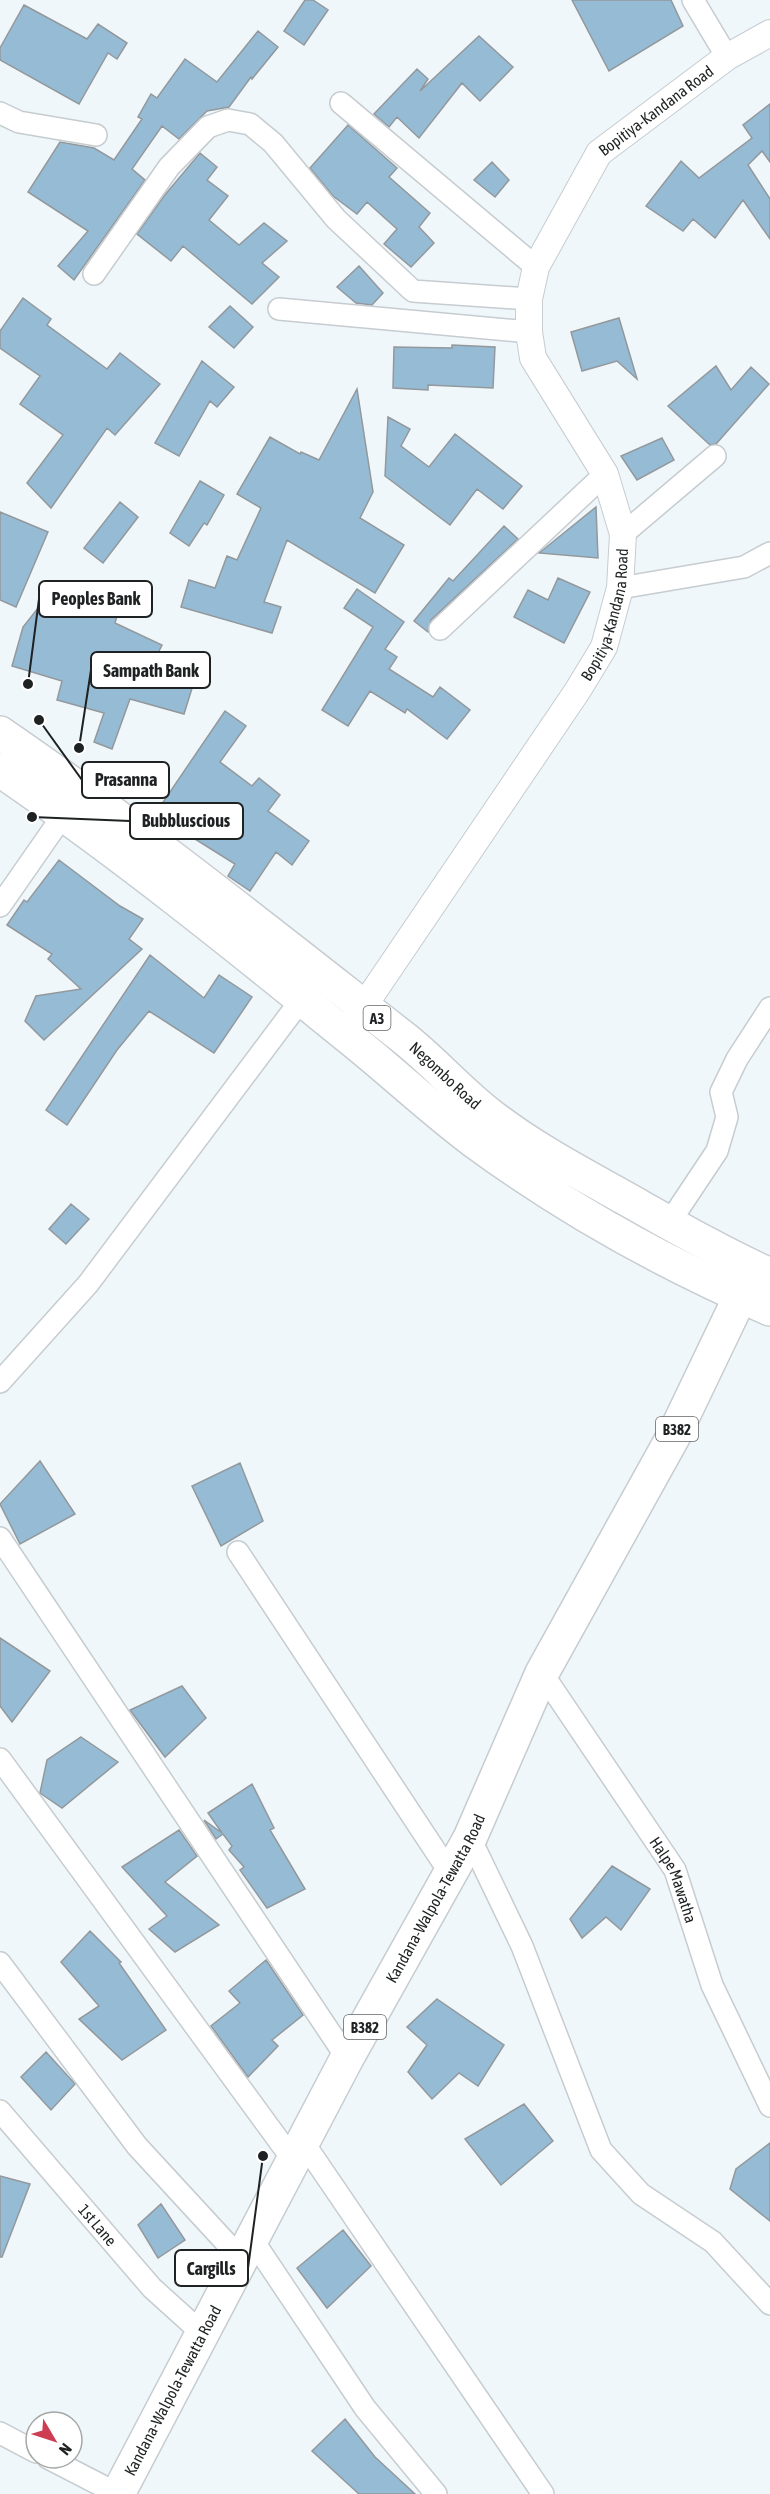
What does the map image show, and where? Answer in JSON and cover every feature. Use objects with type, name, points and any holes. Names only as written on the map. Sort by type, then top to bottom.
[{"type":"main road","name":"Negombo Road","points":[[0,733],[82,789],[224,896],[474,1141],[650,1252],[755,1279]]},
{"type":"main road","name":"Negombo Road","points":[[0,770],[64,814],[301,1000],[408,1041],[489,1115],[546,1154],[669,1223],[755,1279],[770,1309]]},
{"type":"main road","name":"Kandana-Walpola-Tewatta Road","points":[[118,2494],[347,2058],[470,1838],[542,1673],[673,1437],[755,1279]]},
{"type":"street","points":[[693,0],[727,57]]},
{"type":"street","name":"Bopitiya-Kandana Road","points":[[354,1021],[578,690],[603,647],[620,588],[623,534],[605,474],[533,358],[529,332],[529,299],[536,267],[599,153],[727,57],[770,33]]},
{"type":"street","points":[[341,103],[536,267]]},
{"type":"street","points":[[0,113],[19,122],[96,135]]},
{"type":"street","points":[[94,274],[169,167],[208,127],[228,120],[250,124],[273,143],[336,219],[413,291],[529,299]]},
{"type":"street","points":[[279,309],[529,332]]},
{"type":"street","points":[[623,534],[715,456]]},
{"type":"street","points":[[440,629],[605,474]]},
{"type":"street","points":[[620,588],[744,567],[770,553]]},
{"type":"street","points":[[0,906],[64,814]]},
{"type":"street","points":[[0,1382],[88,1284],[301,1000]]},
{"type":"street","points":[[669,1223],[717,1151],[727,1117],[720,1092],[737,1059],[770,1008]]},
{"type":"street","points":[[0,1538],[347,2058]]},
{"type":"street","points":[[238,1552],[450,1873]]},
{"type":"street","name":"Halpe Mawatha","points":[[542,1673],[675,1870],[712,1985],[770,2106]]},
{"type":"street","points":[[0,1759],[298,2151],[543,2494]]},
{"type":"street","points":[[470,1838],[522,1946],[601,2151],[641,2194],[713,2242],[770,2304]]},
{"type":"street","points":[[0,1963],[137,2146],[247,2249],[365,2408],[436,2494]]},
{"type":"street","name":"1st Lane","points":[[0,2111],[152,2288],[203,2334]]},
{"type":"street","points":[[0,2433],[24,2446]]},
{"type":"street","points":[[71,2470],[118,2494]]},
{"type":"building","points":[[305,0],[313,0],[328,10],[304,45],[284,31]]},
{"type":"building","points":[[572,0],[671,0],[683,26],[609,71]]},
{"type":"building","points":[[24,5],[87,39],[98,24],[127,43],[117,59],[108,53],[79,104],[0,60],[0,48]]},
{"type":"building","points":[[258,31],[278,47],[252,79],[251,77],[229,107],[207,111],[179,139],[162,126],[132,169],[145,180],[74,280],[58,266],[88,231],[28,192],[60,142],[94,148],[114,160],[142,119],[138,117],[151,94],[157,98],[185,59],[217,82]]},
{"type":"building","points":[[479,36],[513,67],[480,101],[462,83],[419,138],[397,117],[389,127],[374,114],[417,69],[428,79],[420,91]]},
{"type":"building","points":[[770,104],[770,162],[762,151],[748,165],[770,199],[770,239],[743,200],[715,238],[693,219],[683,231],[646,206],[681,161],[699,178],[752,138],[743,125]]},
{"type":"building","points":[[348,125],[397,168],[389,177],[430,213],[419,227],[434,243],[411,267],[384,244],[397,229],[367,202],[357,214],[333,196],[310,168]]},
{"type":"building","points":[[200,153],[217,167],[207,180],[228,196],[209,220],[239,245],[264,223],[287,241],[262,263],[279,277],[252,304],[183,246],[171,261],[137,234],[164,196]]},
{"type":"building","points":[[492,162],[509,180],[495,197],[474,180]]},
{"type":"building","points":[[359,266],[383,293],[372,305],[356,303],[337,287]]},
{"type":"building","points":[[23,298],[51,319],[47,325],[107,369],[120,353],[160,384],[115,435],[107,428],[51,508],[27,483],[63,435],[20,404],[40,376],[0,348],[0,331]]},
{"type":"building","points":[[230,306],[253,327],[234,348],[209,327]]},
{"type":"building","points":[[619,318],[637,379],[617,361],[582,371],[571,332]]},
{"type":"building","points":[[452,345],[495,347],[493,388],[428,385],[428,390],[393,388],[394,347],[452,348]]},
{"type":"building","points":[[202,361],[234,387],[217,407],[210,401],[179,456],[155,443]]},
{"type":"building","points":[[716,366],[731,390],[751,367],[769,384],[716,444],[710,445],[668,406]]},
{"type":"building","points":[[357,389],[373,492],[360,518],[404,545],[375,593],[287,540],[264,602],[281,607],[272,633],[181,607],[189,580],[215,588],[227,556],[237,560],[261,508],[237,494],[270,437],[300,454],[301,452],[319,460]]},
{"type":"building","points":[[388,417],[410,429],[401,446],[429,467],[455,434],[522,486],[503,509],[477,489],[450,525],[385,476]]},
{"type":"building","points":[[662,438],[674,460],[637,480],[621,456]]},
{"type":"building","points":[[200,481],[224,495],[207,525],[204,523],[189,546],[170,533]]},
{"type":"building","points":[[120,502],[138,517],[103,563],[84,548]]},
{"type":"building","points":[[596,507],[598,558],[539,553],[544,549]]},
{"type":"building","points":[[0,512],[48,532],[16,607],[0,600]]},
{"type":"building","points":[[504,526],[518,539],[431,620],[428,632],[414,621],[449,578],[453,581]]},
{"type":"building","points":[[558,578],[590,592],[564,643],[514,617],[528,590],[548,600]]},
{"type":"building","points":[[357,589],[404,622],[385,649],[397,657],[389,669],[433,697],[440,687],[470,710],[447,739],[407,709],[405,713],[370,691],[348,726],[322,710],[373,627],[344,608]]},
{"type":"building","points":[[42,603],[80,613],[82,607],[117,616],[115,623],[162,645],[156,657],[198,669],[184,714],[130,699],[112,749],[94,742],[104,713],[57,700],[62,681],[12,666],[23,627]]},
{"type":"building","points":[[225,711],[246,726],[220,762],[252,786],[259,778],[280,795],[268,811],[309,841],[292,865],[276,852],[250,891],[228,876],[235,864],[155,814]]},
{"type":"building","points":[[59,860],[120,906],[143,919],[129,939],[142,949],[44,1040],[25,1021],[36,996],[81,989],[48,959],[52,954],[7,925],[24,900],[27,902]]},
{"type":"building","points":[[150,955],[204,998],[219,975],[252,997],[214,1053],[149,1011],[117,1050],[67,1125],[46,1110]]},
{"type":"building","points":[[71,1204],[89,1219],[66,1244],[49,1229]]},
{"type":"building","points":[[40,1461],[75,1514],[20,1544],[0,1504]]},
{"type":"building","points":[[240,1463],[263,1521],[221,1546],[192,1486]]},
{"type":"building","points":[[0,1638],[50,1671],[12,1722],[0,1706]]},
{"type":"building","points":[[182,1686],[206,1718],[165,1757],[130,1710]]},
{"type":"building","points":[[81,1737],[118,1762],[62,1808],[40,1793],[47,1760]]},
{"type":"building","points":[[252,1784],[274,1828],[270,1830],[305,1889],[267,1908],[240,1870],[244,1867],[229,1850],[232,1846],[223,1834],[216,1839],[204,1820],[222,1833],[208,1813]]},
{"type":"building","points":[[179,1830],[197,1856],[165,1882],[219,1925],[175,1952],[149,1929],[167,1916],[122,1867]]},
{"type":"building","points":[[612,1866],[650,1889],[621,1930],[606,1917],[582,1938],[570,1919]]},
{"type":"building","points":[[90,1931],[121,1962],[119,1963],[166,2030],[122,2060],[79,2019],[99,2006],[61,1962]]},
{"type":"building","points":[[266,1960],[303,2015],[272,2040],[278,2046],[248,2077],[211,2026],[240,2003],[229,1991]]},
{"type":"building","points":[[437,1999],[504,2045],[478,2086],[459,2073],[432,2099],[408,2072],[427,2045],[407,2027]]},
{"type":"building","points":[[46,2052],[75,2084],[51,2110],[21,2077]]},
{"type":"building","points":[[524,2104],[553,2141],[501,2185],[465,2139]]},
{"type":"building","points":[[770,2143],[770,2221],[730,2189],[736,2169]]},
{"type":"building","points":[[0,2176],[30,2184],[2,2257],[0,2257]]},
{"type":"building","points":[[161,2204],[185,2240],[158,2258],[138,2225]]},
{"type":"building","points":[[343,2230],[371,2266],[327,2308],[297,2268]]},
{"type":"building","points":[[345,2419],[375,2457],[415,2494],[359,2494],[312,2451]]},
{"type":"place","name":"Peoples Bank","points":[[28,684]]},
{"type":"place","name":"Prasanna","points":[[39,720]]},
{"type":"place","name":"Sampath Bank","points":[[79,748]]},
{"type":"place","name":"Bubbluscious","points":[[32,817]]},
{"type":"place","name":"Cargills","points":[[263,2156]]}]
